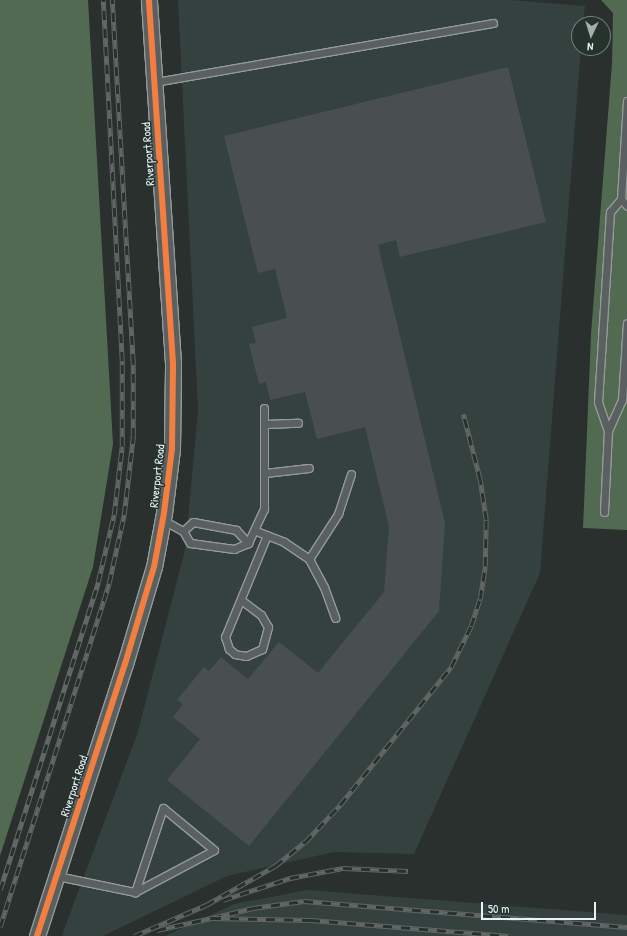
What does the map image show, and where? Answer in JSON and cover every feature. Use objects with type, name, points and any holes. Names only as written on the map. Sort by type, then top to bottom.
[{"type":"street","name":"Riverport Road","points":[[37,936],[125,664],[154,567],[163,520],[172,449],[173,363],[149,0]]},
{"type":"lane","points":[[155,82],[493,23]]},
{"type":"lane","points":[[608,431],[598,402],[610,212],[621,199],[627,101]]},
{"type":"lane","points":[[621,199],[627,206]]},
{"type":"lane","points":[[604,512],[608,431],[622,400],[627,322]]},
{"type":"lane","points":[[163,520],[183,530],[190,543],[234,550],[248,543],[256,530],[264,509],[264,408]]},
{"type":"lane","points":[[265,424],[298,423]]},
{"type":"lane","points":[[265,473],[309,468]]},
{"type":"lane","points":[[309,559],[338,514],[352,474]]},
{"type":"lane","points":[[183,530],[193,522],[229,528],[236,530],[248,543]]},
{"type":"lane","points":[[256,530],[284,542],[309,559],[324,588],[335,618]]},
{"type":"lane","points":[[241,600],[261,615],[268,627],[262,649],[246,656],[235,654],[229,649],[224,636],[241,600],[267,535]]},
{"type":"lane","points":[[57,876],[135,892],[214,850],[163,808],[135,892]]},
{"type":"shaded area","points":[[178,0],[511,0],[585,6],[584,16],[571,16],[571,56],[580,56],[540,573],[414,854],[334,852],[227,876],[103,936],[65,936],[62,935],[137,735],[185,550],[198,411]]},
{"type":"shaded area","points":[[307,890],[627,915],[627,936],[165,936],[234,904]]},
{"type":"green space","points":[[0,0],[88,0],[113,444],[93,567],[0,856]]},
{"type":"green space","points":[[601,0],[627,0],[627,530],[583,528],[591,334],[612,63],[613,13]]},
{"type":"building","points":[[508,67],[546,222],[400,257],[396,240],[378,245],[445,523],[439,611],[249,846],[167,780],[200,739],[173,717],[183,704],[177,700],[204,667],[209,671],[221,657],[248,679],[279,642],[318,673],[384,592],[389,527],[365,427],[317,439],[305,392],[270,400],[266,382],[259,384],[249,344],[256,343],[252,327],[287,318],[275,269],[258,273],[224,136]]},
{"type":"railway","points":[[0,890],[98,582],[114,515],[122,446],[122,361],[103,0]]},
{"type":"railway","points":[[0,927],[109,583],[124,515],[133,437],[133,363],[112,0]]},
{"type":"railway","points":[[134,936],[206,905],[275,866],[305,842],[340,805],[451,667],[471,626],[480,599],[485,566],[486,520],[480,480],[463,414]]},
{"type":"railway","points":[[223,900],[290,878],[343,868],[408,871]]},
{"type":"railway","points":[[212,918],[253,908],[304,901],[627,927]]},
{"type":"railway","points":[[157,930],[212,918],[311,920],[509,936]]},
{"type":"cycle path","points":[[37,936],[125,664],[154,567],[164,513],[172,449],[173,363],[149,0]]}]
